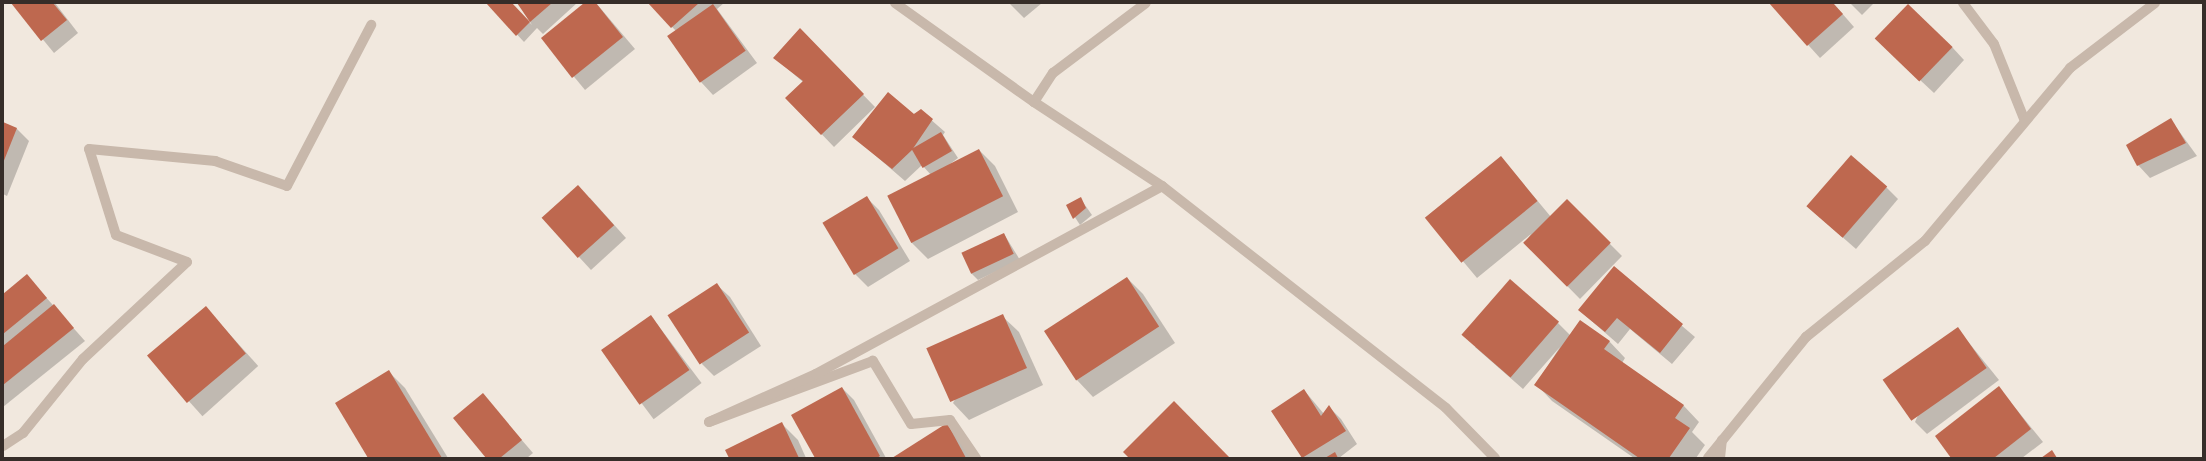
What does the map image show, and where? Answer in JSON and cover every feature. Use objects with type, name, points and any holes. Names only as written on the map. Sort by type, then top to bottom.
[{"type":"street","points":[[895,3],[1034,102],[1162,186],[1446,408],[1495,458]]},
{"type":"street","points":[[1034,102],[1053,73],[1146,3]]},
{"type":"street","points":[[1963,3],[1994,44],[2025,121]]},
{"type":"street","points":[[1708,458],[1788,355],[1925,241],[2070,68],[2155,3]]},
{"type":"street","points":[[3,446],[23,433],[83,359],[187,262],[116,235],[89,149],[215,161],[287,186],[371,25]]},
{"type":"street","points":[[976,458],[950,420],[910,424],[873,361],[710,422],[816,374],[1162,186]]},
{"type":"street","points":[[1720,458],[1722,440]]},
{"type":"building","points":[[11,3],[53,3],[67,20],[41,41]]},
{"type":"building","points":[[486,3],[512,3],[530,22],[516,36]]},
{"type":"building","points":[[517,3],[552,3],[530,22]]},
{"type":"building","points":[[584,3],[596,3],[623,37],[572,78],[541,38]]},
{"type":"building","points":[[648,3],[699,3],[671,28]]},
{"type":"building","points":[[1769,3],[1833,3],[1843,14],[1807,46]]},
{"type":"building","points":[[713,4],[746,51],[700,83],[667,36]]},
{"type":"building","points":[[1908,4],[1953,47],[1919,82],[1875,39]]},
{"type":"building","points":[[800,28],[864,94],[821,135],[785,98],[803,81],[773,58]]},
{"type":"building","points":[[888,92],[914,114],[921,109],[933,119],[912,150],[892,169],[852,137]]},
{"type":"building","points":[[2171,118],[2186,143],[2137,166],[2126,145]]},
{"type":"building","points":[[3,122],[17,128],[3,163]]},
{"type":"building","points":[[941,132],[952,151],[923,168],[912,149]]},
{"type":"building","points":[[979,149],[1003,196],[911,243],[887,196]]},
{"type":"building","points":[[1851,155],[1887,186],[1843,238],[1806,206]]},
{"type":"building","points":[[1501,156],[1538,201],[1461,263],[1425,218]]},
{"type":"building","points":[[578,185],[614,225],[578,258],[542,218]]},
{"type":"building","points":[[867,196],[898,248],[854,275],[822,223]]},
{"type":"building","points":[[1081,197],[1086,208],[1073,219],[1066,205]]},
{"type":"building","points":[[1567,199],[1611,243],[1567,287],[1523,243]]},
{"type":"building","points":[[1004,233],[1014,254],[971,274],[961,253]]},
{"type":"building","points":[[1614,266],[1683,324],[1660,353],[1617,318],[1605,332],[1578,310]]},
{"type":"building","points":[[27,274],[47,298],[3,334],[3,294]]},
{"type":"building","points":[[1127,277],[1159,326],[1076,380],[1044,331]]},
{"type":"building","points":[[1510,279],[1559,322],[1511,377],[1461,335]]},
{"type":"building","points":[[717,283],[749,332],[700,365],[668,315]]},
{"type":"building","points":[[54,304],[74,328],[3,385],[3,346]]},
{"type":"building","points":[[206,306],[246,353],[187,403],[147,355]]},
{"type":"building","points":[[1003,314],[1027,368],[950,402],[926,348]]},
{"type":"building","points":[[651,315],[689,370],[639,405],[601,350]]},
{"type":"building","points":[[1580,320],[1610,341],[1604,349],[1684,405],[1675,418],[1690,428],[1669,458],[1639,458],[1534,385]]},
{"type":"building","points":[[1958,327],[1987,368],[1911,421],[1883,380]]},
{"type":"building","points":[[389,370],[442,458],[368,458],[335,403]]},
{"type":"building","points":[[1999,386],[2031,429],[1994,458],[1951,458],[1935,436]]},
{"type":"building","points":[[842,387],[880,456],[877,458],[815,458],[791,415]]},
{"type":"building","points":[[1304,389],[1321,416],[1329,405],[1346,431],[1302,458],[1271,411]]},
{"type":"building","points":[[483,393],[522,440],[500,458],[486,458],[453,418]]},
{"type":"building","points":[[1174,401],[1230,458],[1129,458],[1123,452]]},
{"type":"building","points":[[782,422],[799,458],[729,458],[725,450]]},
{"type":"building","points":[[947,423],[966,458],[892,458]]},
{"type":"building","points":[[2052,450],[2057,458],[2041,458]]},
{"type":"building","points":[[1335,452],[1338,458],[1325,458]]}]
